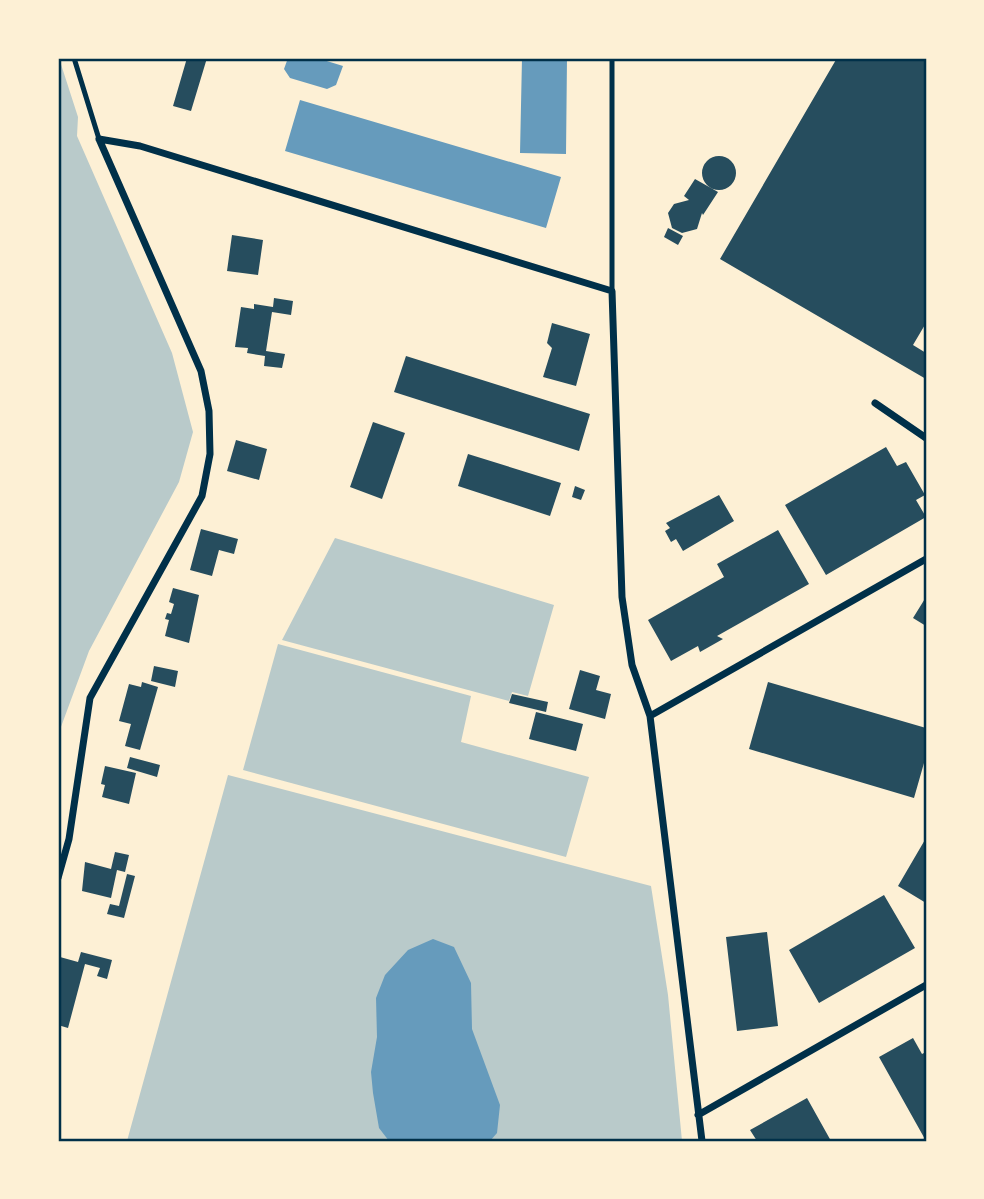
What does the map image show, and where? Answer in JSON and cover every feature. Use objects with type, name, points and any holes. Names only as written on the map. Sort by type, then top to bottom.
[{"type":"street","points":[[99,139],[140,146],[612,291],[622,597],[632,665],[650,716],[702,1141]]},
{"type":"street","points":[[58,878],[69,839],[90,698],[202,496],[210,454],[209,411],[201,371],[99,139]]},
{"type":"street","points":[[875,403],[926,439]]},
{"type":"street","points":[[650,716],[926,559]]},
{"type":"street","points":[[698,1115],[926,985]]},
{"type":"lane","points":[[74,58],[99,139]]},
{"type":"lane","points":[[612,58],[612,291]]},
{"type":"shaded area","points":[[59,58],[78,117],[77,136],[172,353],[193,432],[179,482],[89,651],[58,735]]},
{"type":"shaded area","points":[[335,538],[554,605],[528,696],[512,692],[509,701],[282,640]]},
{"type":"shaded area","points":[[278,644],[471,696],[461,742],[589,777],[566,857],[243,770]]},
{"type":"shaded area","points":[[228,775],[651,886],[668,995],[682,1141],[127,1141]]},
{"type":"water","points":[[288,58],[317,58],[343,66],[336,85],[327,89],[290,78],[284,69]]},
{"type":"water","points":[[522,58],[567,58],[566,154],[520,153]]},
{"type":"water","points":[[300,100],[561,177],[546,228],[285,151]]},
{"type":"water","points":[[433,939],[454,947],[471,983],[472,1029],[500,1105],[497,1133],[490,1141],[389,1141],[379,1128],[371,1072],[377,1037],[376,998],[385,975],[408,950]]},
{"type":"building","points":[[187,58],[207,58],[191,111],[173,106]]},
{"type":"building","points":[[837,58],[926,58],[926,323],[913,345],[926,353],[926,379],[720,259]]},
{"type":"building","points":[[719,156],[731,161],[736,173],[731,185],[719,190],[707,185],[702,173],[707,161]]},
{"type":"building","points":[[695,179],[718,192],[703,215],[702,213],[697,229],[682,233],[672,228],[668,213],[674,204],[689,200],[684,196]]},
{"type":"building","points":[[668,228],[683,236],[678,245],[664,237]]},
{"type":"building","points":[[232,235],[263,240],[258,275],[227,271]]},
{"type":"building","points":[[274,298],[293,301],[291,315],[272,312],[266,351],[285,354],[282,368],[264,366],[265,356],[247,353],[248,348],[235,347],[241,307],[254,309],[254,304],[273,307]]},
{"type":"building","points":[[552,323],[590,334],[576,386],[543,377],[552,348],[547,343]]},
{"type":"building","points":[[406,356],[590,414],[579,451],[394,392]]},
{"type":"building","points":[[373,422],[405,433],[382,499],[350,487]]},
{"type":"building","points":[[236,440],[267,449],[259,480],[227,471]]},
{"type":"building","points":[[886,447],[897,466],[906,462],[925,495],[916,500],[926,517],[826,575],[785,505]]},
{"type":"building","points":[[468,454],[561,483],[550,516],[458,486]]},
{"type":"building","points":[[575,486],[585,490],[581,500],[572,497]]},
{"type":"building","points":[[719,495],[734,521],[683,551],[676,539],[671,542],[665,531],[670,528],[666,523]]},
{"type":"building","points":[[201,529],[238,539],[234,554],[219,550],[212,576],[190,570]]},
{"type":"building","points":[[778,530],[809,584],[717,636],[723,639],[700,652],[698,646],[671,661],[648,620],[724,577],[717,564]]},
{"type":"building","points":[[173,588],[199,595],[189,643],[165,636],[169,620],[165,619],[167,613],[171,614],[174,604],[169,602]]},
{"type":"building","points":[[926,597],[926,626],[913,618]]},
{"type":"building","points":[[154,666],[178,671],[175,687],[151,681]]},
{"type":"building","points":[[580,670],[600,676],[596,690],[611,694],[605,719],[569,709]]},
{"type":"building","points":[[142,682],[158,687],[140,750],[125,746],[131,724],[119,721],[129,684],[141,687]]},
{"type":"building","points":[[768,682],[926,728],[926,756],[914,798],[749,749]]},
{"type":"building","points":[[512,694],[548,702],[546,712],[509,703]]},
{"type":"building","points":[[536,712],[583,724],[576,751],[529,739]]},
{"type":"building","points":[[130,757],[160,765],[157,777],[127,768]]},
{"type":"building","points":[[105,766],[136,773],[129,804],[102,797],[105,785],[101,784]]},
{"type":"building","points":[[926,838],[926,903],[898,886]]},
{"type":"building","points":[[115,852],[129,855],[125,872],[117,870],[111,898],[82,891],[85,862],[111,869]]},
{"type":"building","points":[[127,874],[135,876],[124,918],[107,914],[110,904],[119,906]]},
{"type":"building","points":[[884,895],[915,948],[819,1003],[789,950]]},
{"type":"building","points":[[767,932],[778,1026],[737,1031],[726,937]]},
{"type":"building","points":[[81,952],[112,960],[107,979],[97,976],[100,968],[85,964],[68,1028],[58,1025],[58,965],[60,957],[78,962]]},
{"type":"building","points":[[913,1038],[922,1054],[926,1052],[926,1141],[879,1057]]},
{"type":"building","points":[[807,1098],[831,1141],[757,1141],[750,1130]]}]
